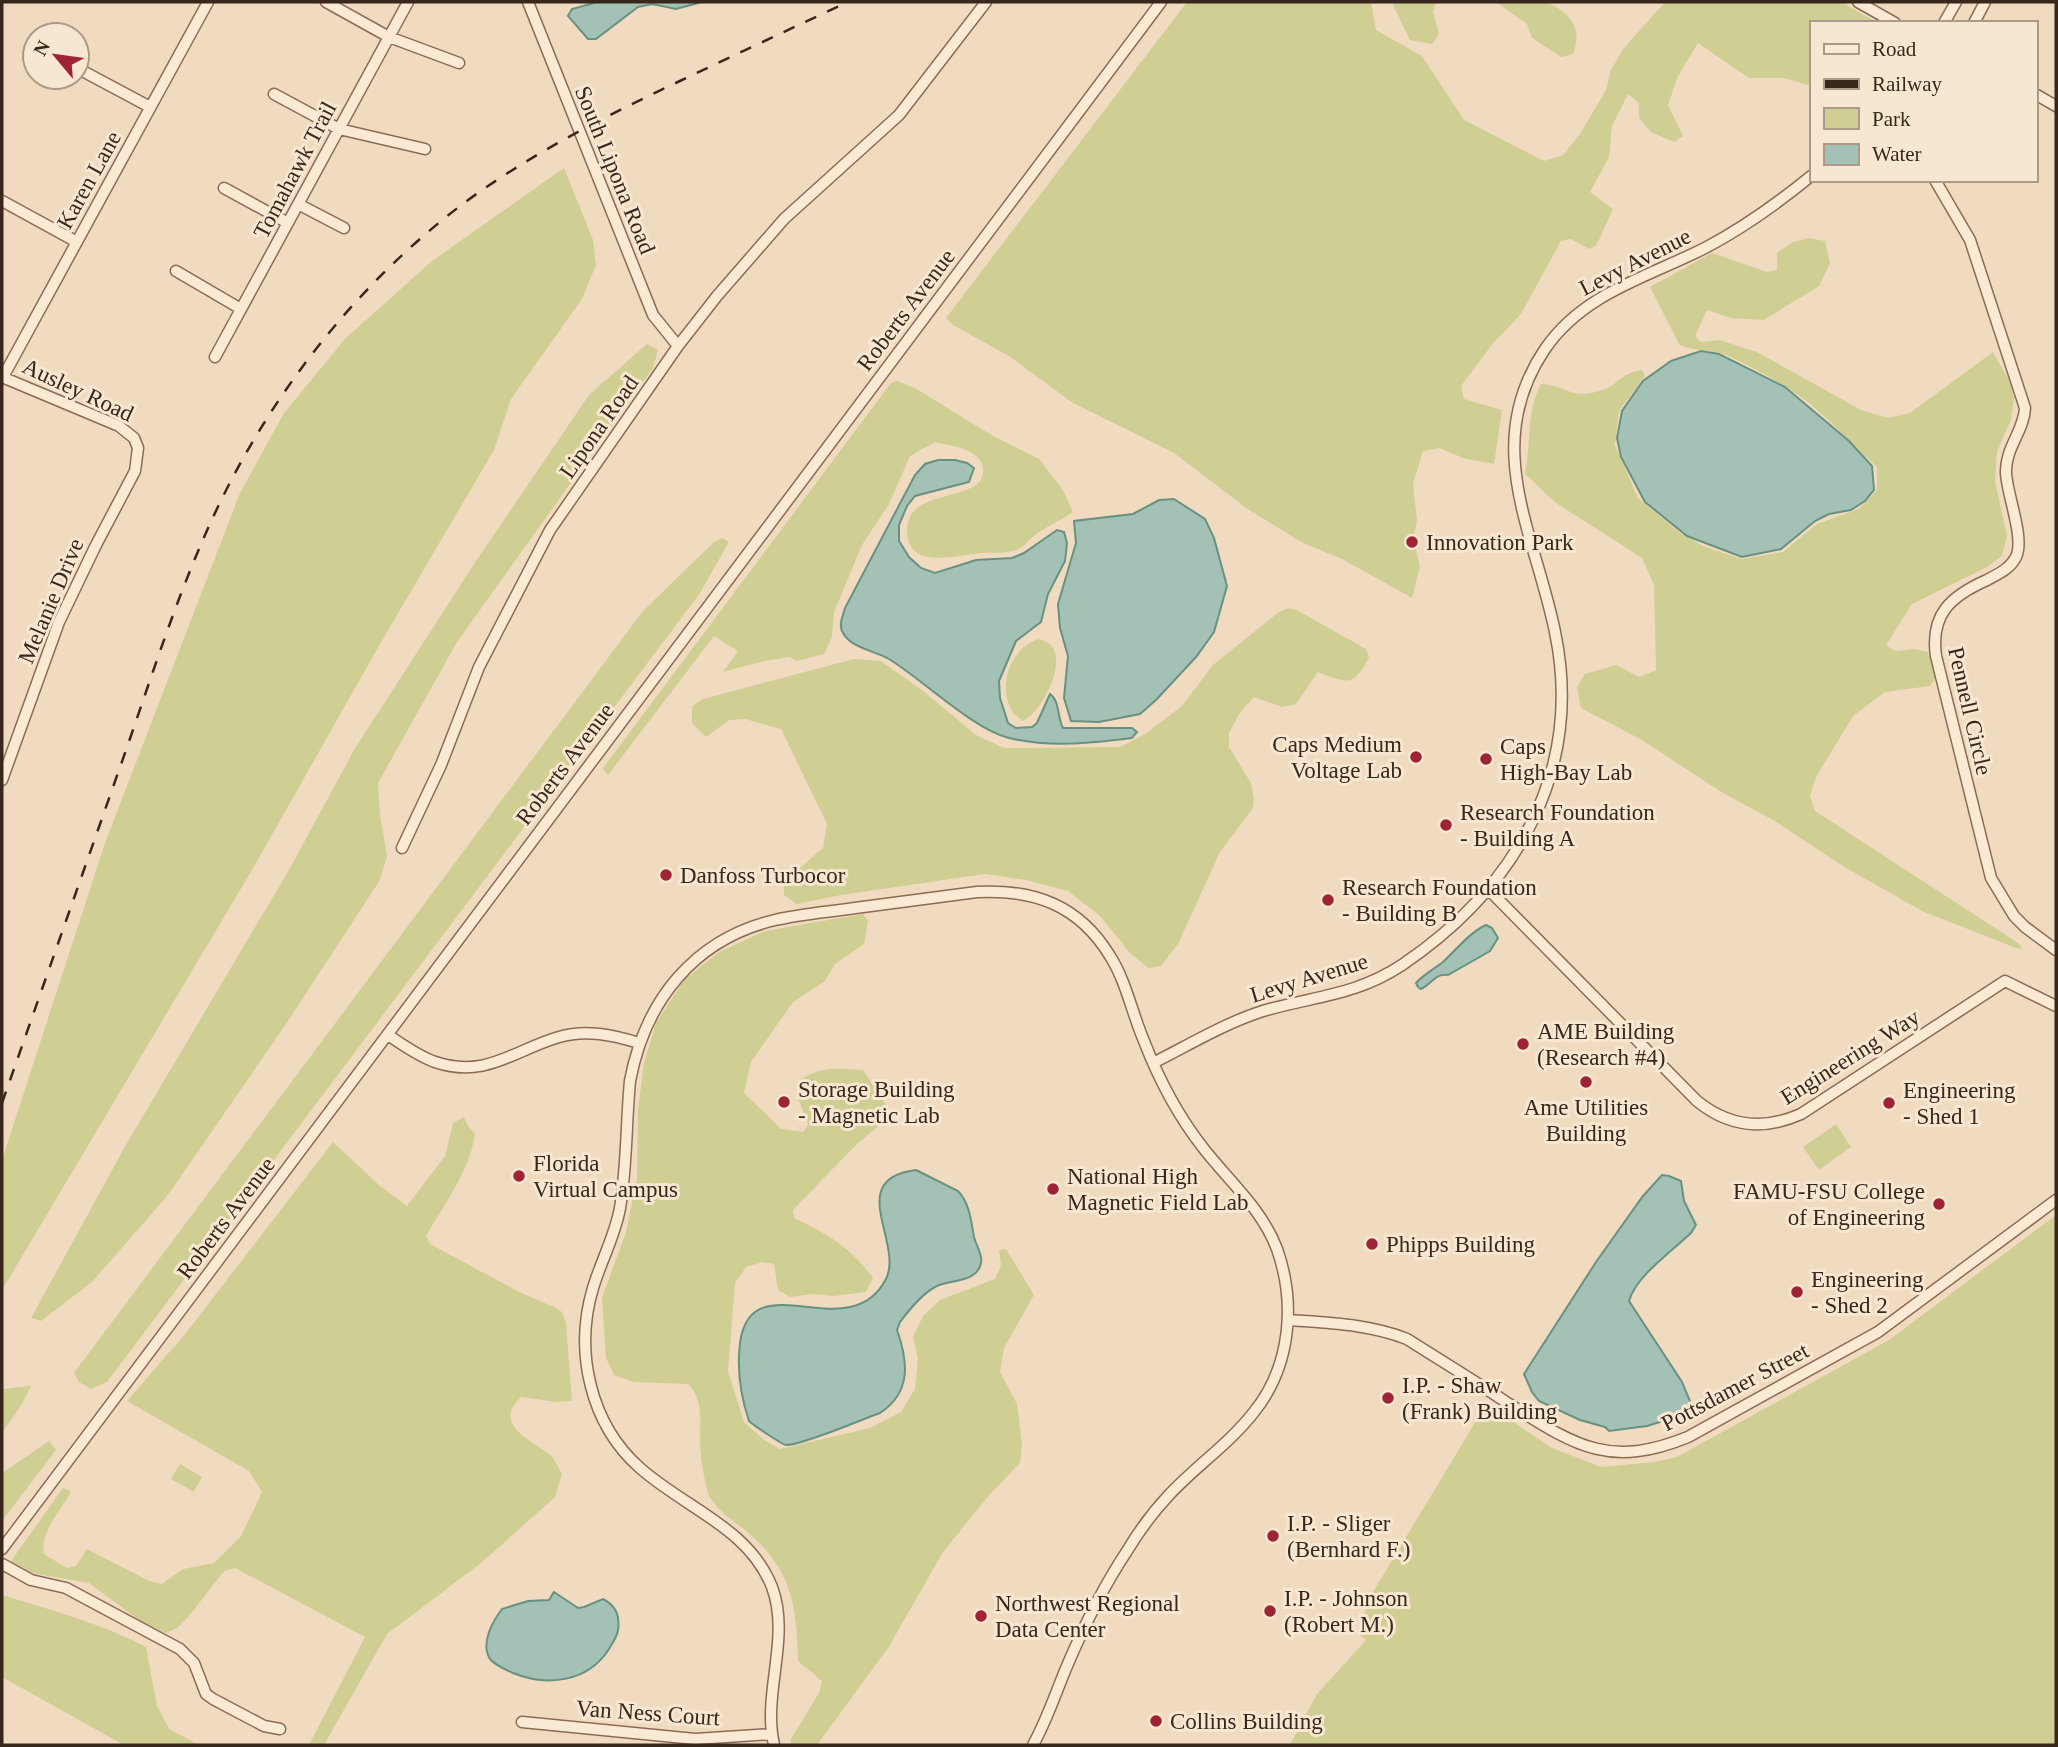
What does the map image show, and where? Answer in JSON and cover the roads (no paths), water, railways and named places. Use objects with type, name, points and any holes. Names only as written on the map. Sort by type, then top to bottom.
[{"type":"street","name":"Karen Lane","points":[[3,377],[208,2]]},
{"type":"street","points":[[326,2],[388,37],[459,63]]},
{"type":"street","name":"Tomahawk Trail","points":[[215,357],[408,2]]},
{"type":"street","name":"South Lipona Road","points":[[528,2],[653,315],[678,346]]},
{"type":"street","name":"Lipona Road","points":[[402,848],[441,765],[479,667],[550,530],[678,346],[717,296],[784,219],[899,115],[986,2]]},
{"type":"street","name":"Roberts Avenue","points":[[2,1549],[1161,2]]},
{"type":"street","points":[[1858,2],[1891,21]]},
{"type":"street","points":[[1945,21],[1956,2]]},
{"type":"street","points":[[1974,21],[1985,2]]},
{"type":"street","points":[[91,75],[150,107]]},
{"type":"street","points":[[274,94],[339,129],[425,149]]},
{"type":"street","points":[[2037,95],[2056,106]]},
{"type":"street","name":"Levy Avenue","points":[[1153,1063],[1238,1021],[1280,1007],[1356,988],[1381,976],[1416,955],[1437,938],[1488,889],[1507,866],[1534,820],[1551,775],[1560,724],[1561,674],[1556,635],[1519,496],[1513,461],[1516,419],[1526,384],[1554,336],[1584,308],[1618,288],[1730,234],[1762,214],[1810,177]]},
{"type":"street","name":"Pennell Circle","points":[[1936,182],[1970,240],[2025,408],[2024,419],[2009,450],[2006,465],[2018,542],[2017,555],[2004,571],[1961,592],[1945,607],[1934,635],[1936,656],[1991,878],[2014,916],[2056,950]]},
{"type":"street","points":[[224,188],[288,223]]},
{"type":"street","points":[[2,201],[77,242]]},
{"type":"street","points":[[298,204],[345,229]]},
{"type":"street","points":[[176,271],[241,309]]},
{"type":"street","name":"Ausley Road","points":[[3,377],[119,426],[129,432],[136,441]]},
{"type":"street","name":"Melanie Drive","points":[[2,780],[60,622],[135,471],[139,454],[136,441]]},
{"type":"street","name":"Engineering Way","points":[[1488,889],[1697,1101],[1718,1116],[1743,1124],[1775,1124],[1801,1114],[2005,981],[2056,1006]]},
{"type":"street","points":[[773,1740],[771,1708],[778,1614],[771,1585],[762,1567],[753,1553],[735,1536],[640,1469],[628,1456],[603,1418],[587,1373],[587,1309],[619,1210],[630,1081],[639,1043],[654,1010],[672,985],[696,960],[736,934],[762,923],[796,916],[977,892],[1003,891],[1030,894],[1063,908],[1097,938],[1111,956],[1153,1063],[1178,1114],[1203,1149],[1250,1202],[1272,1237],[1285,1278],[1289,1320],[1276,1375],[1254,1413],[1166,1497],[1126,1551],[1082,1633],[1033,1745]]},
{"type":"street","points":[[388,1035],[437,1062],[467,1067],[494,1064],[544,1042],[572,1034],[601,1034],[639,1043]]},
{"type":"street","name":"Pottsdamer Street","points":[[1289,1320],[1373,1327],[1387,1331],[1407,1339],[1576,1444],[1609,1452],[1640,1452],[1664,1447],[1688,1437],[1865,1340],[2056,1199]]},
{"type":"street","points":[[2,1564],[31,1580],[66,1588],[180,1649],[194,1663],[206,1694],[264,1726],[280,1728]]},
{"type":"street","name":"Van Ness Court","points":[[522,1722],[695,1739],[773,1740]]},
{"type":"water","points":[[597,2],[702,2],[676,9],[652,4],[638,7],[596,39],[588,39],[568,16],[572,9]]},
{"type":"water","points":[[1701,351],[1719,354],[1785,387],[1849,441],[1872,466],[1874,490],[1865,501],[1851,510],[1829,514],[1815,521],[1781,549],[1742,557],[1687,536],[1645,502],[1621,457],[1617,438],[1622,411],[1643,381],[1671,361]]},
{"type":"water","points":[[938,460],[955,460],[974,468],[969,482],[915,496],[907,506],[899,525],[899,541],[909,557],[921,568],[935,573],[976,560],[1012,558],[1057,530],[1064,532],[1067,543],[1065,561],[1048,594],[1041,622],[1016,641],[999,681],[1000,698],[1008,723],[1016,728],[1032,727],[1037,723],[1050,694],[1055,701],[1063,728],[1132,728],[1137,732],[1132,738],[1055,744],[1024,741],[995,733],[964,715],[889,659],[857,646],[843,633],[841,624],[845,608],[915,475],[925,464]]},
{"type":"water","points":[[1174,499],[1205,519],[1214,538],[1227,586],[1214,632],[1196,657],[1140,714],[1099,722],[1071,721],[1064,698],[1068,656],[1060,628],[1058,604],[1076,543],[1074,521],[1133,514],[1159,500]]},
{"type":"water","points":[[1486,925],[1492,928],[1498,938],[1490,951],[1448,975],[1437,977],[1421,989],[1418,987],[1416,983],[1419,980],[1443,962],[1474,932]]},
{"type":"water","points":[[916,1170],[958,1191],[962,1196],[968,1207],[981,1256],[978,1270],[968,1278],[930,1290],[900,1322],[897,1330],[905,1375],[898,1396],[890,1405],[880,1413],[832,1432],[786,1445],[749,1421],[746,1412],[740,1382],[739,1353],[748,1319],[762,1308],[781,1305],[826,1309],[849,1307],[870,1299],[886,1279],[890,1264],[881,1214],[883,1186],[895,1176]]},
{"type":"water","points":[[1662,1175],[1681,1181],[1684,1201],[1696,1225],[1691,1233],[1639,1282],[1629,1301],[1682,1382],[1690,1401],[1689,1407],[1682,1413],[1647,1426],[1609,1431],[1605,1427],[1580,1420],[1539,1401],[1524,1374],[1596,1262],[1643,1196]]},
{"type":"water","points":[[554,1592],[578,1608],[603,1599],[614,1608],[618,1620],[617,1633],[600,1660],[579,1675],[553,1680],[526,1677],[492,1661],[487,1653],[487,1639],[502,1609],[528,1601],[549,1600]]},
{"type":"railway","points":[[2,1103],[190,570],[250,446],[311,356],[382,274],[422,237],[490,185],[598,122],[848,2]]},
{"type":"place","name":"Innovation Park","points":[[1412,542]]},
{"type":"place","name":"Caps Medium Voltage Lab","points":[[1416,757]]},
{"type":"place","name":"Caps High-Bay Lab","points":[[1486,759]]},
{"type":"place","name":"Research Foundation - Building A","points":[[1446,825]]},
{"type":"place","name":"Danfoss Turbocor","points":[[666,875]]},
{"type":"place","name":"Research Foundation - Building B","points":[[1328,900]]},
{"type":"place","name":"AME Building (Research #4)","points":[[1523,1044]]},
{"type":"place","name":"Ame Utilities Building","points":[[1586,1082]]},
{"type":"place","name":"Storage Building - Magnetic Lab","points":[[784,1102]]},
{"type":"place","name":"Engineering - Shed 1","points":[[1889,1103]]},
{"type":"place","name":"Florida Virtual Campus","points":[[519,1176]]},
{"type":"place","name":"National High Magnetic Field Lab","points":[[1053,1189]]},
{"type":"place","name":"FAMU-FSU College of Engineering","points":[[1939,1204]]},
{"type":"place","name":"Phipps Building","points":[[1372,1244]]},
{"type":"place","name":"Engineering - Shed 2","points":[[1797,1292]]},
{"type":"place","name":"I.P. - Shaw (Frank) Building","points":[[1388,1398]]},
{"type":"place","name":"I.P. - Sliger (Bernhard F.)","points":[[1273,1536]]},
{"type":"place","name":"I.P. - Johnson (Robert M.)","points":[[1270,1611]]},
{"type":"place","name":"Northwest Regional Data Center","points":[[981,1616]]},
{"type":"place","name":"Collins Building","points":[[1156,1721]]}]
